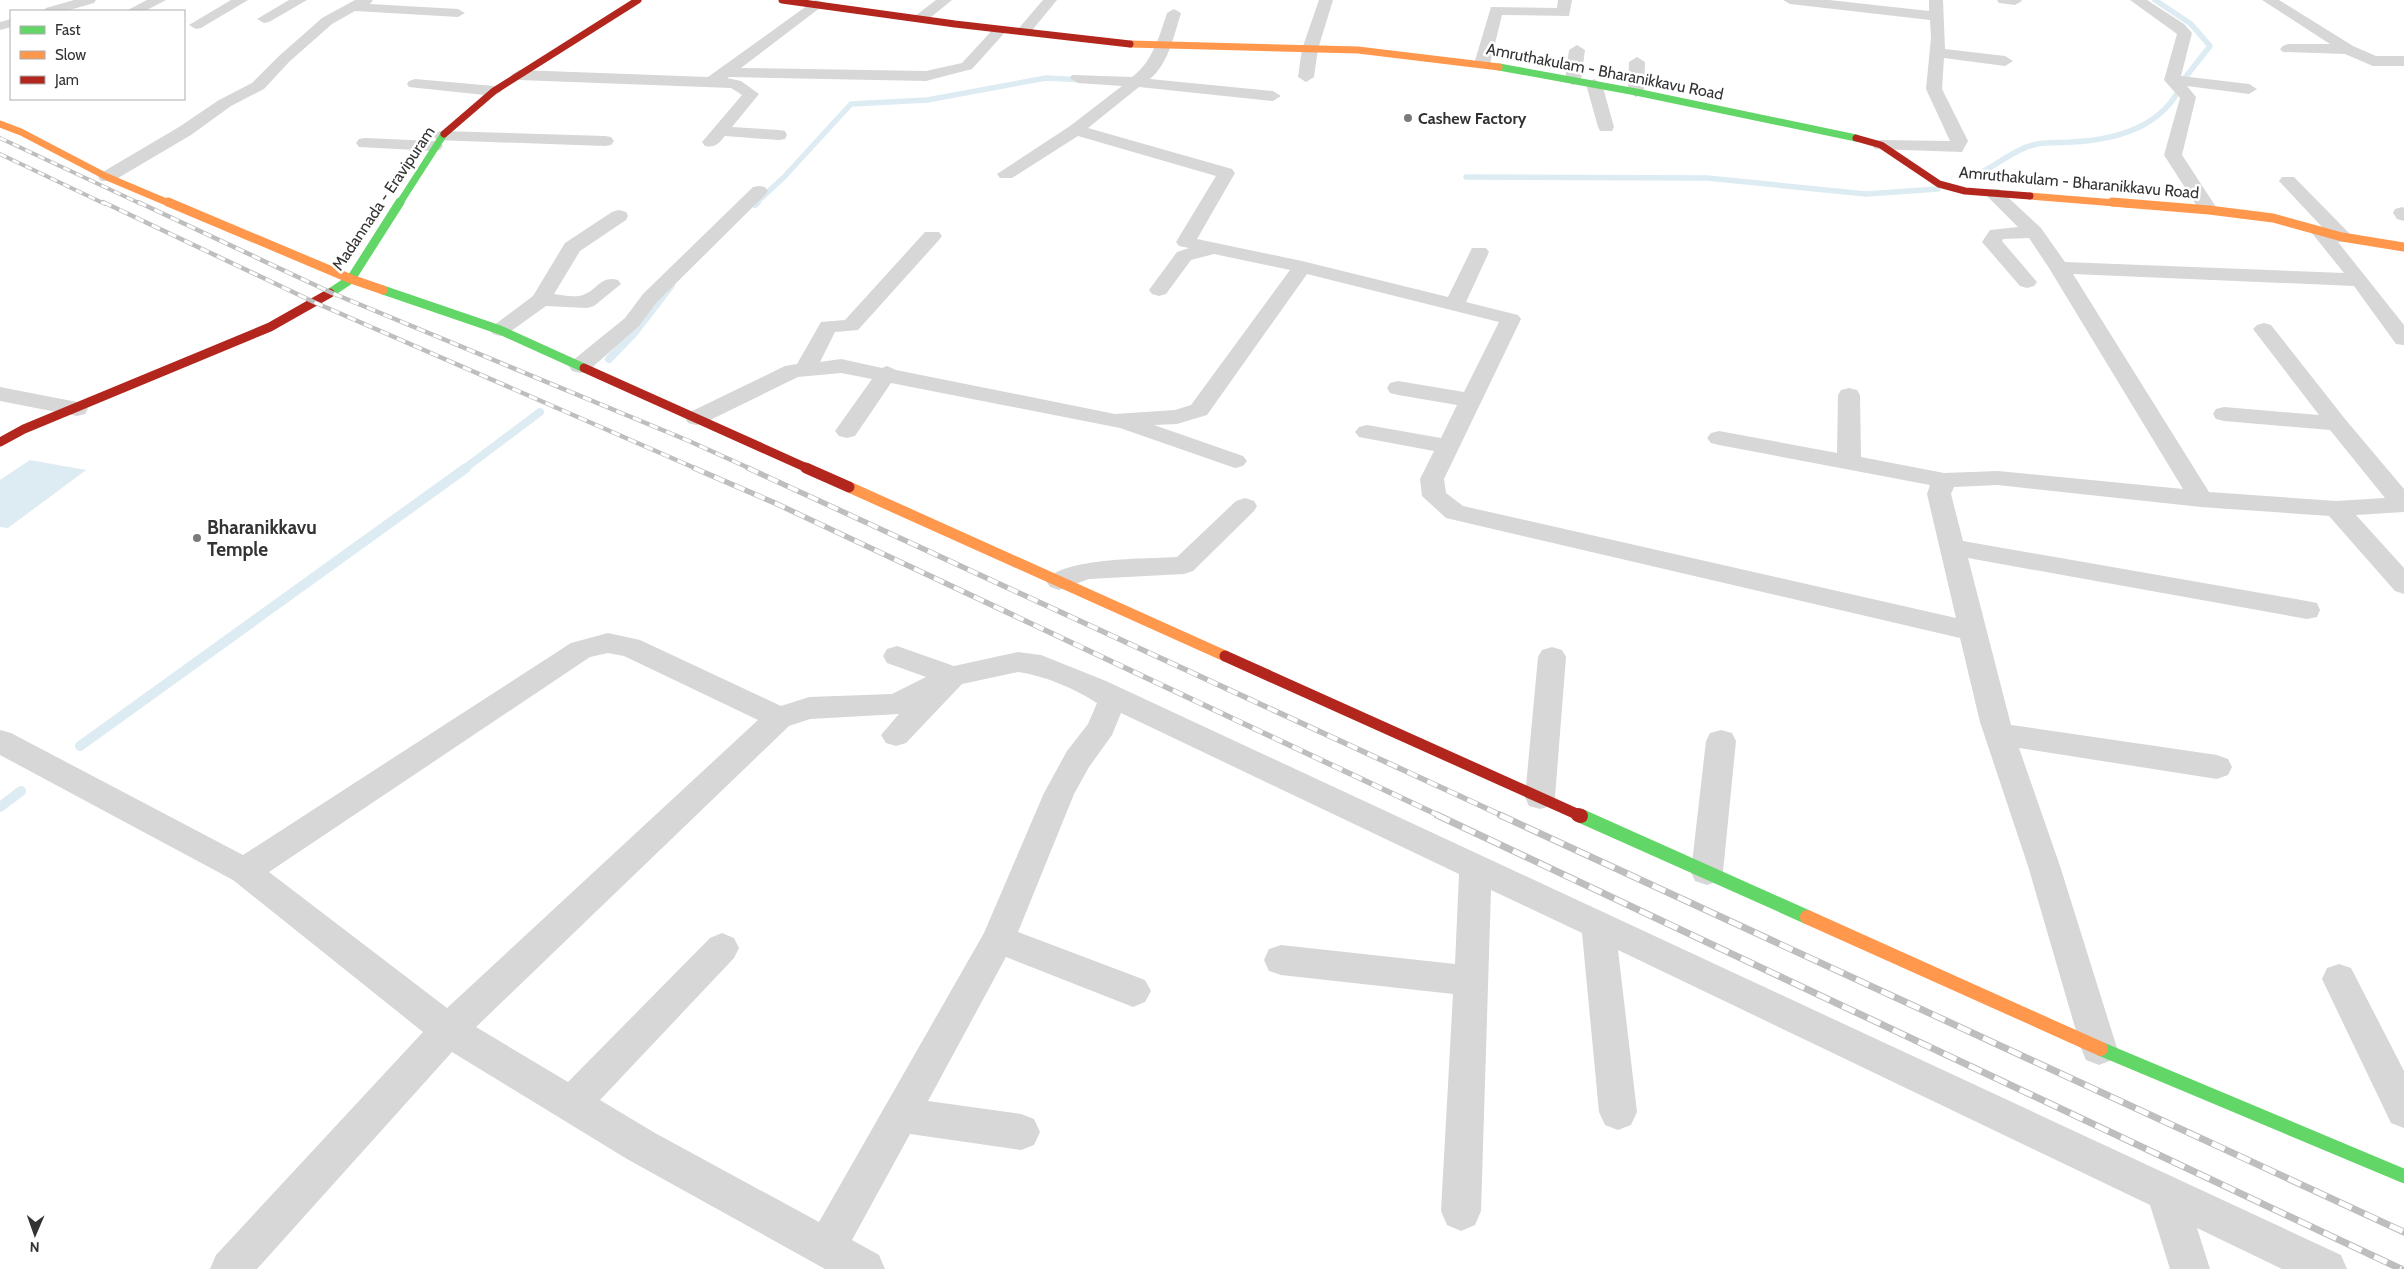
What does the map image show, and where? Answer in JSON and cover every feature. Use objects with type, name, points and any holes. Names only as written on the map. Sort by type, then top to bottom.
[{"type":"street","points":[[54,10],[89,0]]},
{"type":"street","points":[[135,10],[160,0]]},
{"type":"street","points":[[196,25],[241,0]]},
{"type":"street","points":[[264,19],[300,0]]},
{"type":"street","name":"Madannada - Eravipuram","points":[[0,442],[24,429],[77,409],[270,327],[316,303],[351,279],[438,141],[494,91],[638,0]]},
{"type":"street","name":"Amruthakulam - Bharanikkavu Road","points":[[782,0],[1094,41],[1164,46],[1358,50],[1482,64],[1636,92],[1841,134],[1881,145],[1939,184],[1965,191],[2209,210],[2273,218],[2342,237],[2404,247]]},
{"type":"street","points":[[920,19],[945,0]]},
{"type":"street","points":[[1024,31],[1050,0]]},
{"type":"street","points":[[1306,77],[1310,49],[1326,0]]},
{"type":"street","points":[[1482,64],[1497,5],[1564,12],[1565,0]]},
{"type":"street","points":[[1790,0],[1937,16]]},
{"type":"street","points":[[1881,145],[1905,144],[1956,148],[1959,141],[1934,89],[1937,53],[1936,0]]},
{"type":"street","points":[[2137,0],[2179,27],[2184,34],[2172,80]]},
{"type":"street","points":[[2269,0],[2348,49],[2373,61],[2404,61]]},
{"type":"street","points":[[108,177],[185,131],[225,103],[258,86],[284,59],[327,21],[358,2],[458,13]]},
{"type":"street","points":[[718,77],[816,4]]},
{"type":"street","points":[[1006,174],[1076,130],[1151,70],[1164,46],[1174,13]]},
{"type":"street","points":[[519,75],[718,77],[926,76],[955,71],[967,66],[1001,29]]},
{"type":"street","points":[[2288,49],[2348,49]]},
{"type":"street","points":[[1573,80],[1577,50]]},
{"type":"street","points":[[1937,53],[2005,61]]},
{"type":"street","points":[[1636,92],[1637,62]]},
{"type":"street","points":[[940,90],[955,71]]},
{"type":"street","points":[[718,77],[735,84],[751,94],[716,137],[779,135]]},
{"type":"street","points":[[1078,78],[1138,81],[1214,91],[1273,96]]},
{"type":"street","points":[[2172,80],[2249,89]]},
{"type":"street","points":[[2172,80],[2188,97],[2177,146],[2172,155],[2209,210]]},
{"type":"street","points":[[415,84],[494,91]]},
{"type":"street","points":[[1594,84],[1606,127]]},
{"type":"street","points":[[0,124],[21,132],[108,177],[351,279],[500,330],[2099,1048],[2404,1176]]},
{"type":"street","points":[[1076,130],[1226,173],[1186,242],[1302,267],[1511,319],[1432,479],[1434,496],[1455,512],[1973,631]]},
{"type":"street","points":[[365,143],[438,141],[604,142]]},
{"type":"street","points":[[2288,181],[2342,237]]},
{"type":"street","points":[[580,366],[632,322],[650,298],[759,191]]},
{"type":"street","points":[[1993,193],[2034,232],[2059,268],[2201,499]]},
{"type":"street","points":[[500,330],[541,300],[572,247],[619,216]]},
{"type":"street","points":[[2028,282],[1992,242],[1997,234],[2034,232]]},
{"type":"street","points":[[2320,232],[2360,280],[2404,339]]},
{"type":"street","points":[[805,368],[828,326],[851,326],[932,236]]},
{"type":"street","points":[[1159,290],[1184,256],[1213,248]]},
{"type":"street","points":[[1454,305],[1479,252]]},
{"type":"street","points":[[1114,420],[1177,417],[1199,410],[1302,267]]},
{"type":"street","points":[[2059,268],[2360,280]]},
{"type":"street","points":[[541,300],[587,302],[612,284]]},
{"type":"street","points":[[2264,329],[2337,424],[2403,504]]},
{"type":"street","points":[[696,418],[794,371],[805,368],[841,366],[887,373],[1114,420],[1235,461]]},
{"type":"street","points":[[847,431],[887,373]]},
{"type":"street","points":[[1398,388],[1471,400]]},
{"type":"street","points":[[0,394],[77,409]]},
{"type":"street","points":[[1849,395],[1849,461]]},
{"type":"street","points":[[2224,414],[2337,424]]},
{"type":"street","points":[[1367,432],[1448,446]]},
{"type":"street","points":[[1719,438],[1944,480],[1998,478],[2201,499],[2336,509],[2403,504]]},
{"type":"street","points":[[1944,480],[1939,494],[1999,734],[2044,866],[2099,1048]]},
{"type":"street","points":[[1060,581],[1086,571],[1184,565],[1245,506]]},
{"type":"street","points":[[2336,509],[2404,585]]},
{"type":"street","points":[[1951,547],[2307,610]]},
{"type":"street","points":[[244,871],[581,650],[608,643],[630,647],[780,718]]},
{"type":"street","points":[[897,656],[952,676]]},
{"type":"street","points":[[1540,797],[1552,656]]},
{"type":"street","points":[[230,1269],[448,1030],[780,718],[809,708],[896,704],[952,676],[1018,662],[1041,665],[1096,688],[2327,1269]]},
{"type":"street","points":[[896,735],[952,676]]},
{"type":"street","points":[[826,1248],[998,939],[1059,793],[1078,759],[1102,727],[1106,712],[1115,700],[1096,688]]},
{"type":"street","points":[[1999,734],[2217,767]]},
{"type":"street","points":[[0,741],[244,871],[448,1030],[641,1146],[865,1269]]},
{"type":"street","points":[[1706,872],[1721,741]]},
{"type":"street","points":[[1461,1211],[1476,867]]},
{"type":"street","points":[[1598,925],[1618,1112]]},
{"type":"street","points":[[998,939],[1133,991]]},
{"type":"street","points":[[571,1104],[722,948]]},
{"type":"street","points":[[1281,960],[1471,981]]},
{"type":"street","points":[[2339,978],[2404,1110]]},
{"type":"street","points":[[900,1115],[1021,1132]]},
{"type":"street","points":[[2166,1192],[2190,1269]]},
{"type":"shaded area","points":[[30,460],[86,470],[8,528],[0,527],[0,480]]},
{"type":"waterway","points":[[2155,0],[2191,24],[2210,46],[2184,79]]},
{"type":"waterway","points":[[757,202],[755,204],[784,177],[851,104],[927,100],[1046,78],[1085,80]]},
{"type":"waterway","points":[[1972,177],[2028,146],[2041,143],[2102,139],[2130,131],[2156,117],[2176,95]]},
{"type":"waterway","points":[[1466,177],[1707,178],[1866,194],[1938,189]]},
{"type":"waterway","points":[[609,359],[634,333],[671,285]]},
{"type":"waterway","points":[[464,469],[540,412]]},
{"type":"waterway","points":[[80,746],[466,468]]},
{"type":"waterway","points":[[0,807],[21,791]]},
{"type":"railway","points":[[0,138],[141,204]]},
{"type":"railway","points":[[0,154],[105,204]]},
{"type":"railway","points":[[103,202],[316,303],[697,469]]},
{"type":"railway","points":[[138,202],[332,293],[689,441],[751,469]]},
{"type":"railway","points":[[694,468],[775,503],[1440,816]]},
{"type":"railway","points":[[748,468],[1503,816]]},
{"type":"railway","points":[[1437,815],[2401,1269]]},
{"type":"railway","points":[[1500,815],[2404,1232]]},
{"type":"traffic: fast","points":[[1499,67],[1636,92],[1856,138]]},
{"type":"traffic: fast","points":[[330,293],[351,279],[444,134]]},
{"type":"traffic: fast","points":[[383,290],[500,330],[584,368]]},
{"type":"traffic: fast","points":[[1581,816],[1807,917]]},
{"type":"traffic: fast","points":[[2101,1049],[2404,1176]]},
{"type":"traffic: slow","points":[[1130,44],[1358,50],[1499,67]]},
{"type":"traffic: slow","points":[[0,124],[21,132],[107,177],[351,279],[383,290]]},
{"type":"traffic: slow","points":[[2030,196],[2209,210],[2273,218],[2342,237],[2404,247]]},
{"type":"traffic: slow","points":[[849,487],[1225,656]]},
{"type":"traffic: slow","points":[[1807,917],[2101,1049]]},
{"type":"traffic: jam","points":[[444,134],[494,91],[638,0]]},
{"type":"traffic: jam","points":[[782,0],[955,24],[1130,44]]},
{"type":"traffic: jam","points":[[1856,138],[1881,145],[1939,184],[1965,191],[2030,196]]},
{"type":"traffic: jam","points":[[0,442],[24,429],[270,327],[330,293]]},
{"type":"traffic: jam","points":[[584,368],[849,487]]},
{"type":"traffic: jam","points":[[1225,656],[1581,816]]},
{"type":"place","name":"Cashew Factory","points":[[1408,118]]},
{"type":"place","name":"Bharanikkavu Temple","points":[[197,538]]}]
